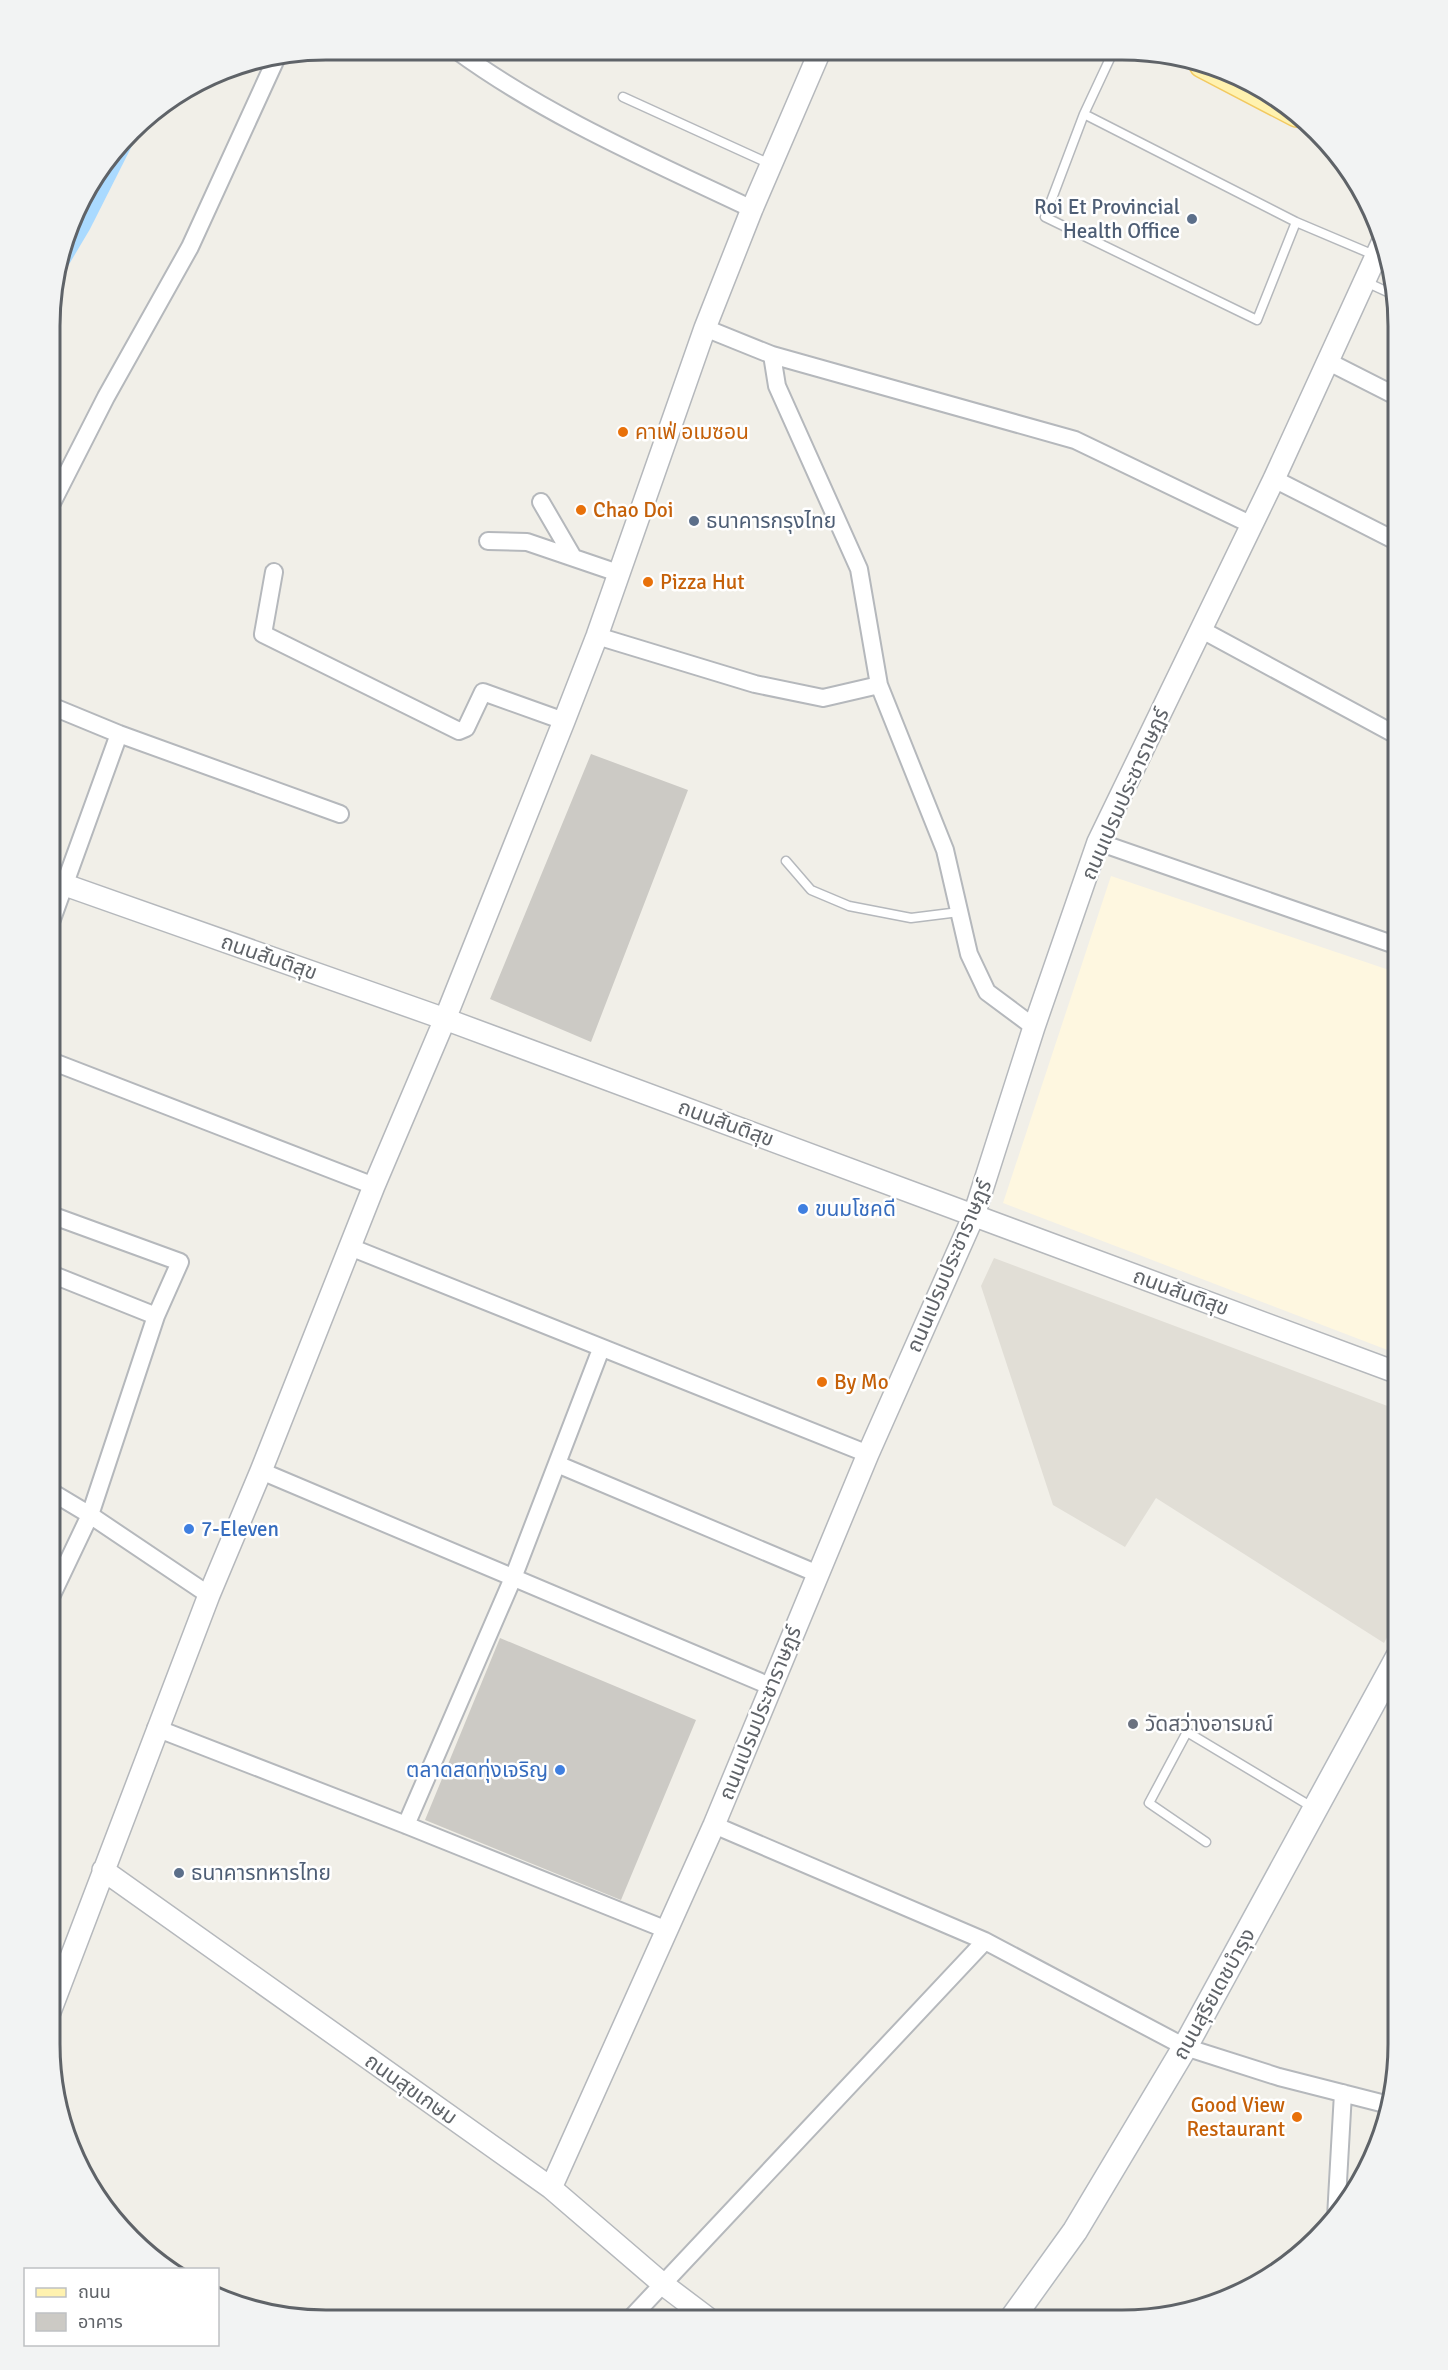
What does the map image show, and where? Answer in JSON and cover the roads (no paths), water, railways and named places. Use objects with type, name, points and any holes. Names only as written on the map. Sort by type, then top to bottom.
[{"type":"main road","name":"ถนนสุริยเดชบำรุง","points":[[1018,2310],[1075,2231],[1185,2047],[1388,1675]]},
{"type":"street","points":[[470,60],[494,77],[611,142],[752,208]]},
{"type":"street","points":[[60,1985],[208,1595],[261,1471],[374,1186],[445,1019],[564,721],[597,636],[705,328],[752,208],[816,60]]},
{"type":"street","points":[[60,487],[106,397],[190,247],[273,65]]},
{"type":"street","name":"ถนนเปรมประชาราษฏร์","points":[[550,2188],[714,1825],[868,1454],[974,1215],[1034,1027],[1098,842],[1274,479],[1378,253]]},
{"type":"street","points":[[705,328],[772,355],[1075,440],[1252,525]]},
{"type":"street","points":[[772,355],[777,386],[859,568],[879,685],[945,850],[969,954],[987,992],[1034,1027]]},
{"type":"street","points":[[1329,362],[1388,392]]},
{"type":"street","points":[[1274,479],[1388,537]]},
{"type":"street","points":[[541,502],[573,557]]},
{"type":"street","points":[[488,542],[527,542],[618,573]]},
{"type":"street","points":[[274,572],[263,634],[459,731],[466,728],[483,692],[564,721]]},
{"type":"street","points":[[1202,630],[1388,731]]},
{"type":"street","points":[[597,636],[755,684],[823,698],[879,685]]},
{"type":"street","points":[[60,710],[119,734],[340,814]]},
{"type":"street","points":[[60,877],[119,734]]},
{"type":"street","points":[[1098,842],[1388,943]]},
{"type":"street","name":"ถนนสันติสุข","points":[[60,883],[445,1019],[1388,1369]]},
{"type":"street","points":[[60,1064],[374,1186]]},
{"type":"street","points":[[60,1218],[180,1262],[156,1316],[90,1515],[60,1578]]},
{"type":"street","points":[[350,1247],[868,1454]]},
{"type":"street","points":[[60,1278],[156,1316]]},
{"type":"street","points":[[406,1825],[513,1578],[602,1349]]},
{"type":"street","points":[[557,1464],[818,1574]]},
{"type":"street","points":[[261,1471],[770,1686]]},
{"type":"street","points":[[60,1497],[208,1595]]},
{"type":"street","points":[[156,1728],[667,1930]]},
{"type":"street","points":[[714,1825],[985,1941],[1185,2047],[1279,2077],[1381,2103]]},
{"type":"street","name":"ถนนสุขเกษม","points":[[103,1870],[550,2188],[664,2285],[697,2310]]},
{"type":"street","points":[[639,2310],[985,1941]]},
{"type":"street","points":[[1337,2200],[1343,2093]]},
{"type":"lane","points":[[1109,60],[1084,114],[1045,217],[1257,321],[1296,222]]},
{"type":"lane","points":[[623,97],[771,164]]},
{"type":"lane","points":[[1084,114],[1296,222],[1377,249]]},
{"type":"lane","points":[[1365,282],[1386,291]]},
{"type":"lane","points":[[786,861],[811,890],[849,906],[911,918],[959,912]]},
{"type":"lane","points":[[1206,1842],[1149,1803],[1186,1732],[1315,1808]]},
{"type":"water","points":[[134,142],[90,229],[66,269],[74,240],[87,208],[105,178]]},
{"type":"place","name":"Roi Et Provincial Health Office","points":[[1192,219]]},
{"type":"place","name":"คาเฟ่ อเมซอน","points":[[623,432]]},
{"type":"place","name":"Chao Doi","points":[[581,510]]},
{"type":"place","name":"ธนาคารกรุงไทย","points":[[694,521]]},
{"type":"place","name":"Pizza Hut","points":[[648,582]]},
{"type":"place","name":"ขนมโชคดี","points":[[803,1209]]},
{"type":"place","name":"By Mo","points":[[822,1382]]},
{"type":"place","name":"7-Eleven","points":[[189,1529]]},
{"type":"place","name":"วัดสว่างอารมณ์","points":[[1133,1724]]},
{"type":"place","name":"ตลาดสดทุ่งเจริญ","points":[[560,1770]]},
{"type":"place","name":"ธนาคารทหารไทย","points":[[179,1873]]},
{"type":"place","name":"Good View Restaurant","points":[[1297,2117]]}]
